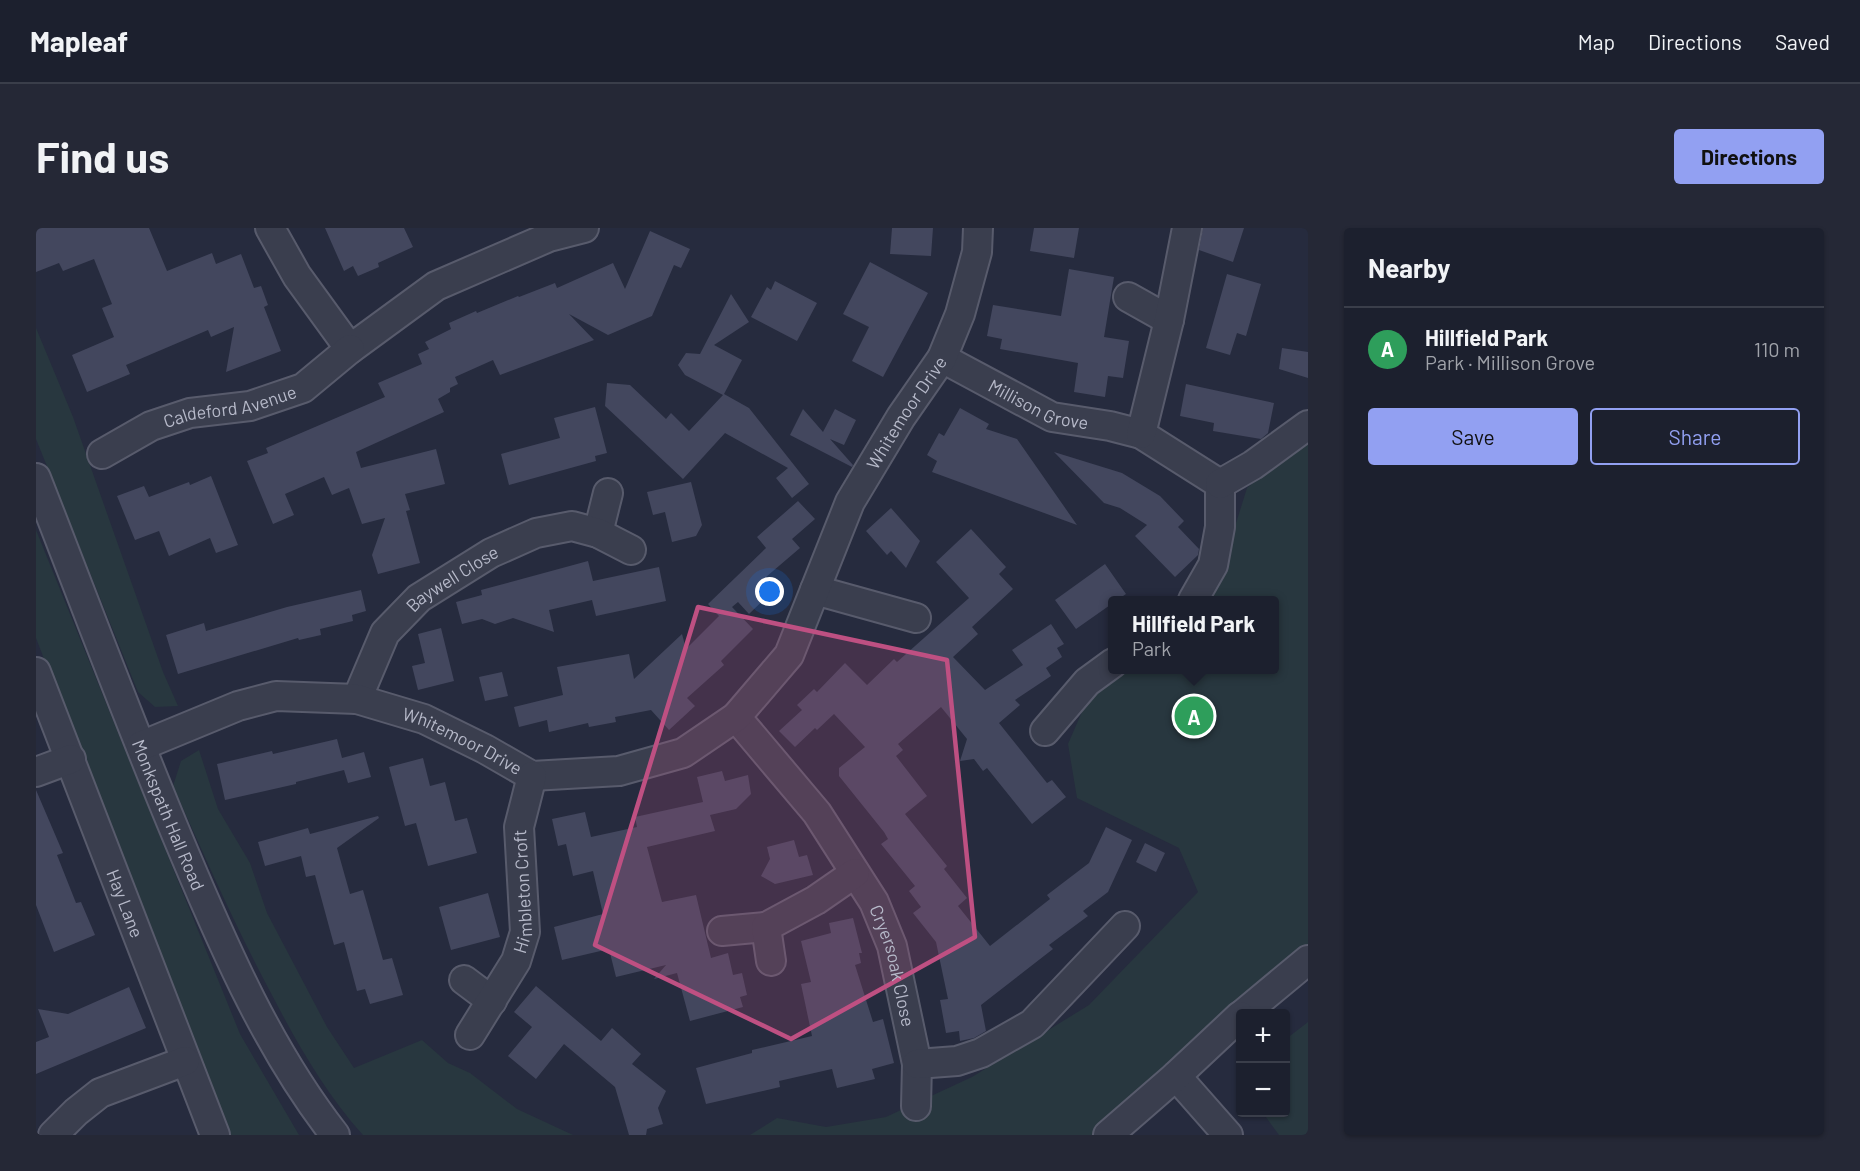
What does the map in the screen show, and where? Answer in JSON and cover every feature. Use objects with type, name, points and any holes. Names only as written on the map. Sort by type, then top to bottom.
[{"type":"street","points":[[270,228],[297,276],[350,349]]},
{"type":"street","name":"Caldeford Avenue","points":[[102,454],[151,426],[190,413],[250,406],[303,388],[350,349],[436,286],[547,232],[584,228]]},
{"type":"street","name":"Whitemoor Drive","points":[[141,746],[238,706],[276,696],[357,699],[423,719],[484,748],[532,776],[619,771],[683,753],[735,717],[789,655],[850,502],[901,417],[942,358],[960,314],[977,252],[978,228]]},
{"type":"street","points":[[1141,434],[1169,320],[1187,228]]},
{"type":"street","points":[[1128,297],[1169,320]]},
{"type":"street","name":"Millison Grove","points":[[942,358],[1052,417],[1110,426],[1141,434],[1221,484]]},
{"type":"street","points":[[1195,596],[1213,565],[1220,527],[1221,484],[1253,465],[1308,425]]},
{"type":"street","name":"Monkspath Hall Road","points":[[36,478],[201,892],[250,997],[311,1104],[335,1135]]},
{"type":"street","points":[[598,533],[608,493]]},
{"type":"street","name":"Baywell Close","points":[[357,699],[385,633],[419,598],[490,553],[536,533],[572,526],[598,533],[631,550]]},
{"type":"street","points":[[815,590],[916,618]]},
{"type":"street","points":[[1045,731],[1087,682],[1108,667]]},
{"type":"street","name":"Hay Lane","points":[[36,672],[215,1135]]},
{"type":"street","name":"Cryersoak Close","points":[[735,717],[817,813],[874,902],[892,946],[917,1064],[916,1106]]},
{"type":"street","points":[[36,772],[71,759]]},
{"type":"street","name":"Himbleton Croft","points":[[470,1035],[516,961],[525,932],[519,826],[532,776]]},
{"type":"street","points":[[722,931],[766,927],[816,900],[855,873]]},
{"type":"street","points":[[917,1064],[957,1061],[981,1053],[1032,1024],[1125,926]]},
{"type":"street","points":[[766,927],[771,961]]},
{"type":"street","points":[[1249,1009],[1308,960]]},
{"type":"street","points":[[464,980],[492,1001]]},
{"type":"street","points":[[1108,1135],[1236,1021]]},
{"type":"street","points":[[53,1135],[76,1112],[100,1093],[185,1061]]},
{"type":"street","points":[[1176,1076],[1228,1135]]},
{"type":"highlighted area","points":[[698,607],[947,660],[975,937],[791,1039],[595,945]]},
{"type":"shaded area","points":[[36,328],[73,417],[163,672],[178,706],[155,707],[138,692],[36,439]]},
{"type":"shaded area","points":[[1308,433],[1308,947],[1154,1079],[1093,1135],[750,1135],[777,1118],[826,1127],[886,1117],[972,1077],[1089,1005],[1198,892],[1179,848],[1077,798],[1068,744],[1092,689],[1113,674],[1279,674],[1279,596],[1213,596],[1247,488]]},
{"type":"shaded area","points":[[36,530],[240,1034],[299,1135],[227,1135],[36,638]]},
{"type":"shaded area","points":[[199,750],[218,809],[250,863],[267,913],[327,1027],[354,1068],[422,1040],[448,1063],[470,1073],[517,1109],[573,1135],[363,1135],[325,1086],[259,971],[173,786],[181,761]]},
{"type":"shaded area","points":[[1308,1022],[1308,1135],[1279,1135],[1266,1117],[1290,1117],[1290,1036]]},
{"type":"building","points":[[36,228],[149,228],[167,271],[212,253],[216,264],[241,254],[254,288],[261,286],[268,305],[264,307],[281,351],[226,372],[234,327],[211,337],[208,330],[126,365],[130,374],[87,392],[72,355],[114,337],[102,308],[112,304],[94,259],[63,271],[59,263],[36,272]]},
{"type":"building","points":[[325,228],[404,228],[413,247],[378,263],[379,267],[358,276],[353,266],[344,271]]},
{"type":"building","points":[[892,228],[933,228],[931,256],[890,254]]},
{"type":"building","points":[[1034,228],[1079,228],[1074,258],[1030,251]]},
{"type":"building","points":[[1203,228],[1244,228],[1233,262],[1199,250]]},
{"type":"building","points":[[650,231],[690,249],[681,268],[674,265],[652,316],[608,335],[569,314],[594,340],[500,375],[493,360],[455,377],[458,384],[438,399],[444,412],[356,452],[361,468],[436,449],[445,484],[405,494],[410,510],[406,511],[420,563],[378,574],[372,555],[385,518],[362,524],[349,488],[332,495],[324,477],[285,494],[294,515],[273,524],[247,461],[268,453],[266,448],[385,397],[378,383],[422,364],[418,354],[429,349],[425,342],[451,329],[449,323],[555,283],[557,288],[613,263],[625,289]]},
{"type":"building","points":[[870,262],[928,293],[883,377],[852,361],[869,327],[843,314]]},
{"type":"building","points":[[1069,269],[1114,277],[1104,337],[1129,341],[1123,378],[1108,376],[1105,397],[1074,392],[1078,363],[1000,349],[1002,339],[987,336],[993,305],[1061,316]]},
{"type":"building","points":[[1227,274],[1261,284],[1246,336],[1237,333],[1230,355],[1206,348]]},
{"type":"building","points":[[775,281],[817,303],[797,341],[751,317],[767,287],[771,290]]},
{"type":"building","points":[[731,294],[749,322],[714,345],[742,360],[724,394],[749,408],[809,484],[792,498],[776,478],[788,468],[725,433],[683,479],[605,406],[607,383],[630,385],[666,419],[671,413],[689,431],[723,395],[685,375],[678,365],[686,353],[700,354]]},
{"type":"building","points":[[1282,348],[1308,352],[1308,378],[1279,369]]},
{"type":"building","points":[[1186,384],[1274,403],[1268,433],[1261,439],[1213,431],[1214,423],[1180,416]]},
{"type":"building","points":[[595,407],[607,453],[595,456],[596,461],[509,485],[501,454],[560,438],[554,418]]},
{"type":"building","points":[[960,408],[989,424],[986,429],[1017,439],[1077,525],[932,472],[937,461],[927,455],[939,433],[944,436]]},
{"type":"building","points":[[803,409],[823,432],[835,409],[856,420],[844,445],[830,439],[853,465],[852,467],[790,435]]},
{"type":"building","points":[[1054,452],[1122,473],[1160,496],[1184,521],[1178,527],[1199,549],[1198,555],[1175,577],[1135,536],[1147,525],[1120,508],[1104,503]]},
{"type":"building","points":[[211,476],[238,545],[216,553],[210,538],[169,556],[159,531],[135,540],[117,496],[144,486],[149,497]]},
{"type":"building","points":[[691,482],[702,525],[696,536],[672,542],[665,512],[653,515],[647,492]]},
{"type":"building","points":[[798,501],[815,519],[792,539],[800,548],[766,577],[776,588],[749,614],[738,602],[732,607],[753,629],[721,661],[724,665],[687,698],[695,706],[669,730],[651,710],[615,717],[616,722],[589,727],[588,723],[549,732],[547,720],[519,727],[514,707],[563,695],[557,667],[629,654],[634,679],[682,634],[686,649],[719,616],[708,604],[766,548],[757,537]]},
{"type":"building","points":[[891,508],[920,541],[906,568],[891,551],[887,555],[866,531]]},
{"type":"building","points":[[971,529],[1006,567],[999,574],[1013,589],[972,627],[978,634],[953,657],[985,690],[1023,665],[1012,650],[1051,624],[1064,644],[1057,648],[1062,657],[1046,668],[1051,676],[1015,700],[1020,705],[999,723],[1047,783],[1052,780],[1066,797],[1032,824],[987,768],[983,771],[974,759],[960,761],[967,739],[941,707],[898,744],[903,750],[896,756],[927,796],[905,814],[947,866],[944,869],[967,898],[958,906],[990,946],[1050,899],[1047,895],[1089,863],[1106,827],[1132,840],[1108,892],[1083,911],[1088,916],[1049,945],[1053,949],[981,1005],[986,1031],[974,1038],[960,1041],[959,1031],[946,1033],[940,1000],[948,999],[936,942],[913,913],[921,907],[909,891],[915,886],[881,844],[888,839],[884,832],[839,776],[839,768],[865,747],[834,714],[795,747],[779,731],[802,710],[797,705],[814,689],[817,692],[845,663],[867,685],[894,659],[897,662],[969,598],[936,562]]},
{"type":"building","points":[[588,561],[593,581],[659,567],[666,601],[596,616],[592,600],[549,610],[554,632],[513,618],[495,624],[482,619],[462,624],[456,602],[482,595],[481,590]]},
{"type":"building","points":[[1105,564],[1126,594],[1108,596],[1108,607],[1076,629],[1055,600]]},
{"type":"building","points":[[361,590],[366,611],[352,615],[353,621],[320,629],[321,635],[299,640],[298,638],[178,674],[166,635],[204,623],[206,631],[287,607]]},
{"type":"building","points":[[441,628],[454,681],[418,690],[412,666],[425,663],[418,634]]},
{"type":"building","points":[[502,672],[508,696],[485,701],[479,677]]},
{"type":"building","points":[[337,739],[342,758],[364,752],[371,777],[348,783],[344,770],[296,782],[296,784],[225,800],[217,764]]},
{"type":"building","points":[[423,758],[430,786],[445,782],[455,821],[467,818],[477,853],[428,866],[416,823],[405,826],[389,767]]},
{"type":"building","points":[[722,771],[725,781],[748,775],[751,794],[736,809],[710,815],[715,831],[647,847],[662,902],[696,895],[711,958],[728,953],[733,975],[742,973],[747,995],[740,997],[743,1007],[690,1021],[677,973],[654,979],[666,965],[616,977],[609,949],[562,960],[554,927],[603,914],[593,871],[573,876],[566,844],[558,846],[552,819],[585,812],[591,837],[637,827],[635,817],[703,802],[697,777]]},
{"type":"building","points":[[36,790],[63,853],[57,855],[76,903],[81,902],[95,935],[54,952],[36,905]]},
{"type":"building","points":[[378,816],[379,818],[337,848],[350,894],[363,890],[383,960],[392,958],[403,995],[370,1004],[365,989],[357,991],[344,942],[334,945],[315,875],[306,877],[301,856],[265,866],[258,842],[308,828],[310,834]]},
{"type":"building","points":[[794,840],[799,857],[807,855],[813,875],[775,884],[761,876],[770,859],[767,847]]},
{"type":"building","points":[[1145,843],[1165,853],[1156,872],[1136,862]]},
{"type":"building","points":[[488,893],[500,937],[451,950],[439,907]]},
{"type":"building","points":[[853,918],[862,953],[859,953],[861,963],[855,965],[873,1022],[883,1019],[894,1063],[872,1069],[875,1079],[837,1088],[832,1069],[779,1081],[780,1087],[706,1104],[696,1068],[752,1053],[752,1050],[812,1036],[801,984],[811,982],[801,941],[831,933],[829,923]]},
{"type":"building","points":[[536,986],[601,1041],[612,1028],[641,1054],[632,1064],[666,1091],[658,1108],[663,1124],[647,1129],[646,1135],[629,1135],[615,1087],[564,1044],[536,1079],[508,1056],[532,1027],[514,1012]]},
{"type":"building","points":[[129,987],[146,1028],[36,1074],[36,1042],[49,1037],[38,1009],[68,1014]]},
{"type":"place","name":"Hillfield Park","points":[[1194,716]]}]
